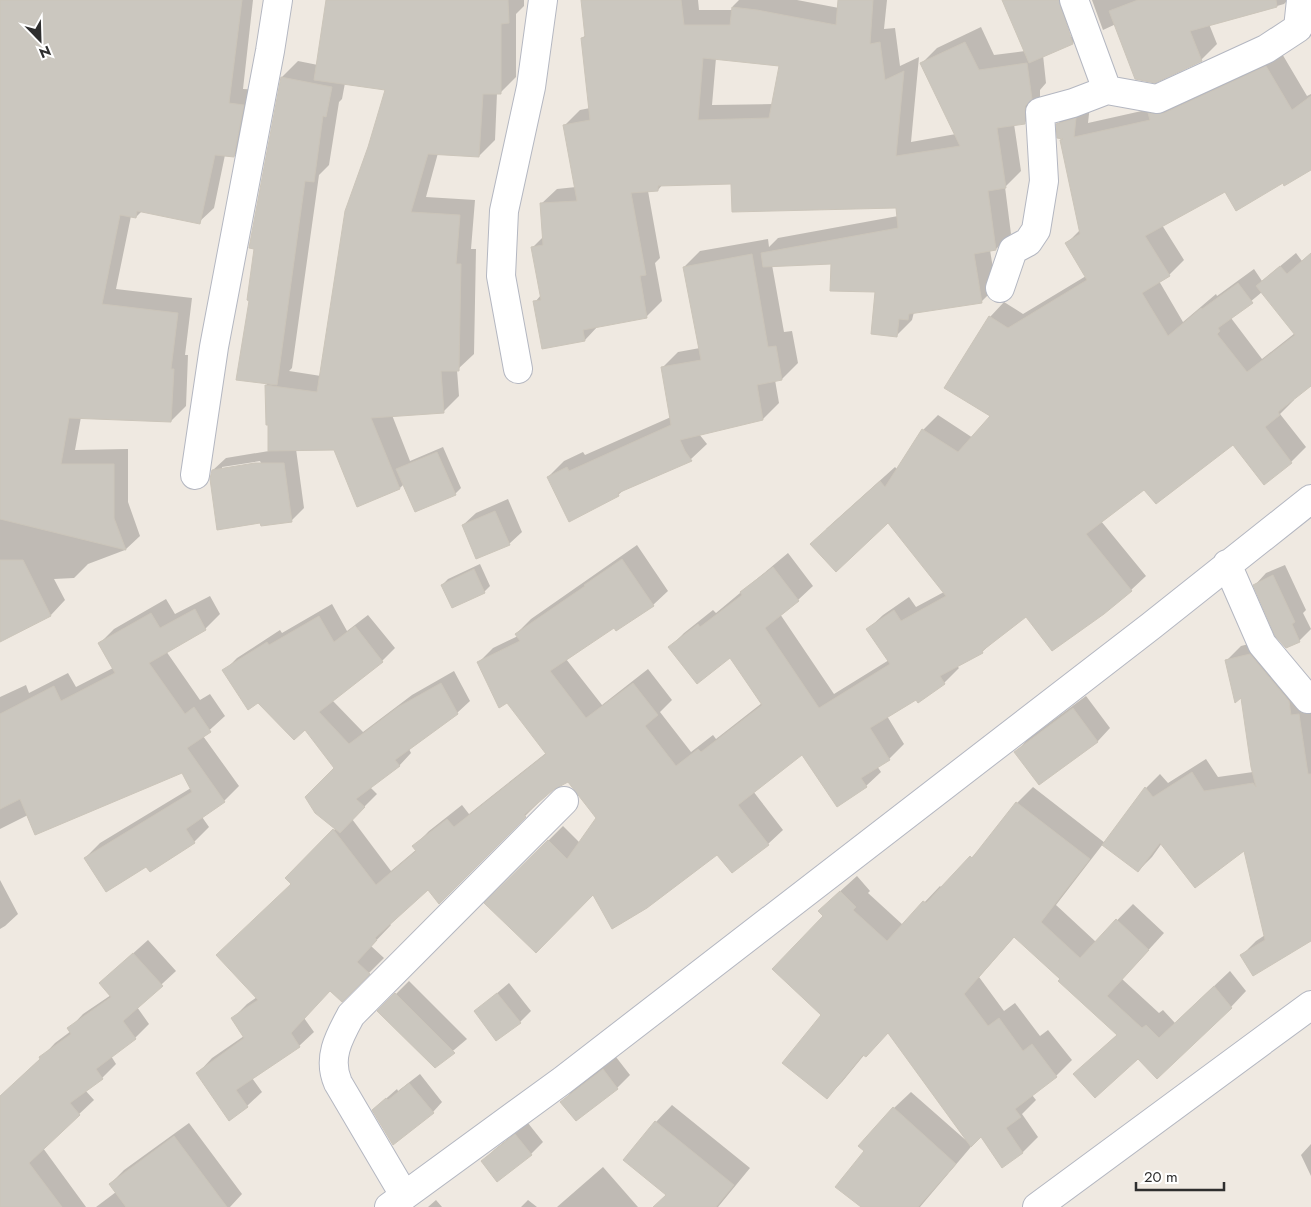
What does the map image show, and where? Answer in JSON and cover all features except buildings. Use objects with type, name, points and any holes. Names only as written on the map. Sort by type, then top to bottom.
[{"type":"street","points":[[195,475],[214,347],[278,0]]},
{"type":"street","points":[[518,369],[501,276],[504,211],[531,88],[543,0]]},
{"type":"street","points":[[1074,0],[1107,90]]},
{"type":"street","points":[[1000,288],[1013,250],[1028,242],[1036,230],[1044,182],[1040,112],[1072,104],[1107,90],[1157,99],[1266,49],[1298,28],[1301,0]]},
{"type":"street","points":[[564,801],[351,1015],[342,1030],[332,1063],[334,1074],[396,1201],[570,1074],[1150,626],[1311,499]]},
{"type":"street","points":[[1227,564],[1262,644],[1308,699]]},
{"type":"street","points":[[1037,1207],[1311,1005]]}]
